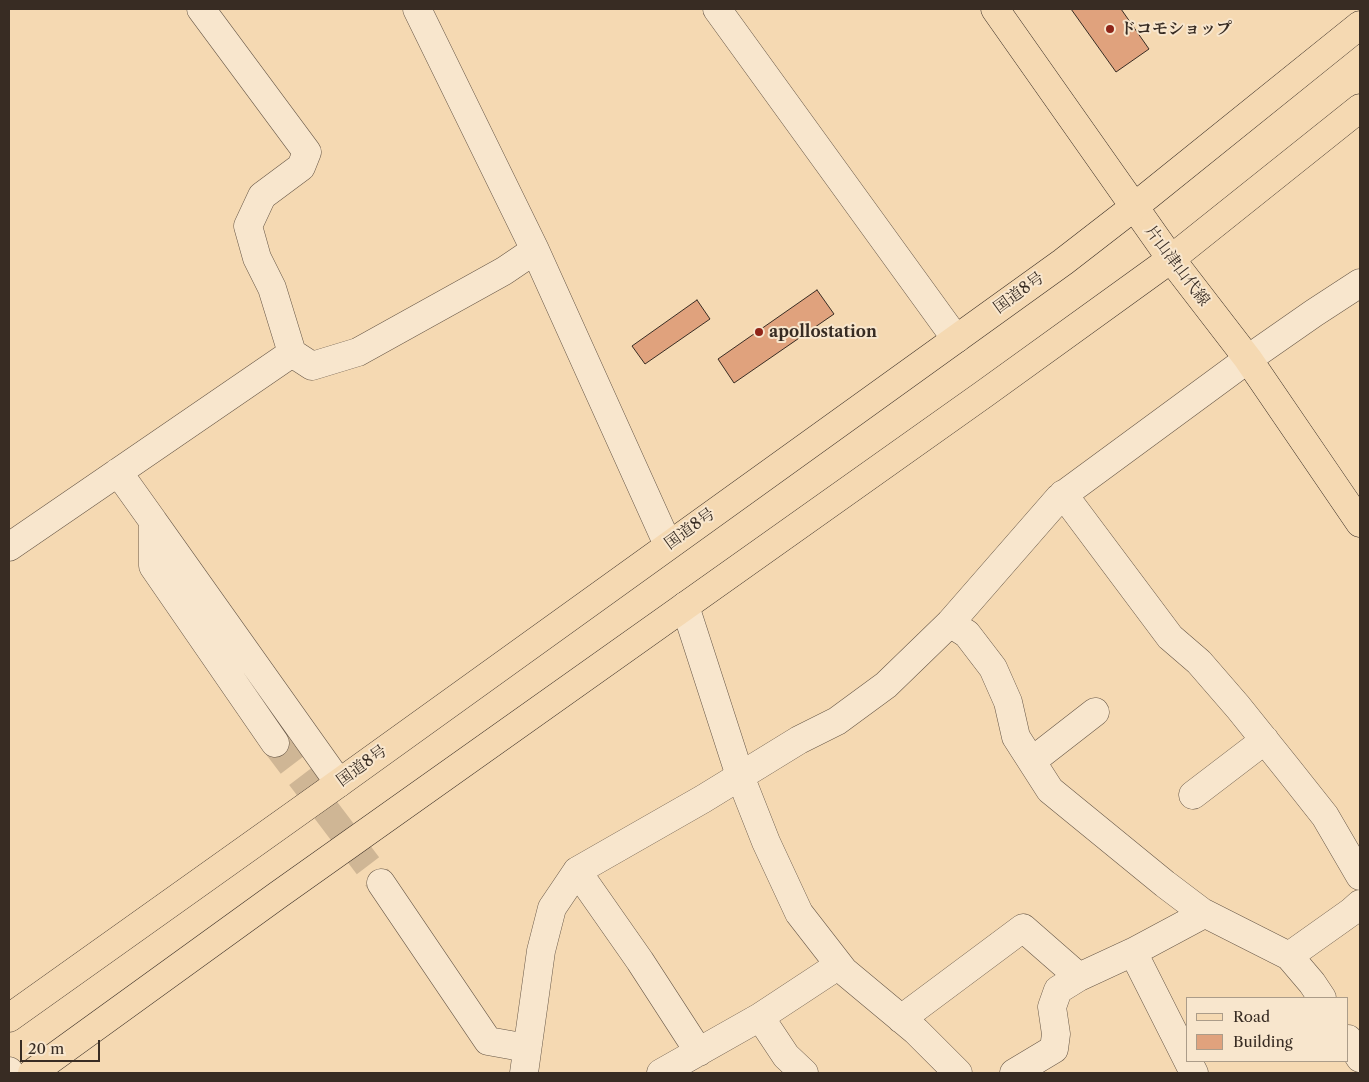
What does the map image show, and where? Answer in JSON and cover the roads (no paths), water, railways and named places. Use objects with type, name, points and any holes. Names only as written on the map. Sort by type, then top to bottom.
[{"type":"main road","name":"片山津山代線","points":[[995,9],[1171,259],[1248,359],[1360,523]]},
{"type":"main road","name":"国道8号","points":[[9,1018],[1063,262],[1360,25]]},
{"type":"main road","points":[[32,1073],[286,889],[976,400],[1171,259],[1360,108]]},
{"type":"street","points":[[201,9],[307,152],[301,167],[262,196],[248,226],[257,258],[272,288],[292,353],[312,366],[358,352],[504,271],[535,250]]},
{"type":"street","points":[[417,9],[535,250],[668,545]]},
{"type":"street","points":[[718,9],[956,339]]},
{"type":"street","points":[[381,883],[488,1041],[526,1061],[541,951],[552,908],[577,871],[703,799],[799,740],[837,721],[886,685],[950,623],[1063,494],[1248,359],[1360,283]]},
{"type":"street","points":[[9,547],[292,353]]},
{"type":"street","points":[[118,472],[339,783]]},
{"type":"street","points":[[1063,494],[1170,637],[1199,662],[1238,706],[1325,816],[1360,876]]},
{"type":"street","points":[[153,520],[153,566],[274,743]]},
{"type":"street","points":[[685,606],[740,776],[766,842],[799,913],[844,971],[901,1019],[958,1073]]},
{"type":"street","points":[[950,623],[967,634],[993,668],[1008,702],[1016,737],[1050,790],[1204,914],[1289,956],[1321,997]]},
{"type":"street","points":[[1032,761],[1095,712]]},
{"type":"street","points":[[1193,795],[1265,740]]},
{"type":"street","points":[[577,871],[699,1052]]},
{"type":"street","points":[[1289,956],[1360,904]]},
{"type":"street","points":[[1014,1073],[1054,1049],[1056,1034],[1052,1007],[1058,990],[1079,977],[1133,952],[1204,914]]},
{"type":"street","points":[[901,1019],[1023,928],[1079,977]]},
{"type":"street","points":[[1133,952],[1186,1057]]},
{"type":"street","points":[[661,1073],[760,1017],[839,965]]},
{"type":"street","points":[[760,1017],[786,1056],[804,1073]]},
{"type":"street","points":[[1349,1041],[1360,1058]]},
{"type":"tunnel","points":[[275,743],[381,883]]},
{"type":"place","name":"ドコモショップ","points":[[1110,29]]},
{"type":"place","name":"apollostation","points":[[759,332]]}]
